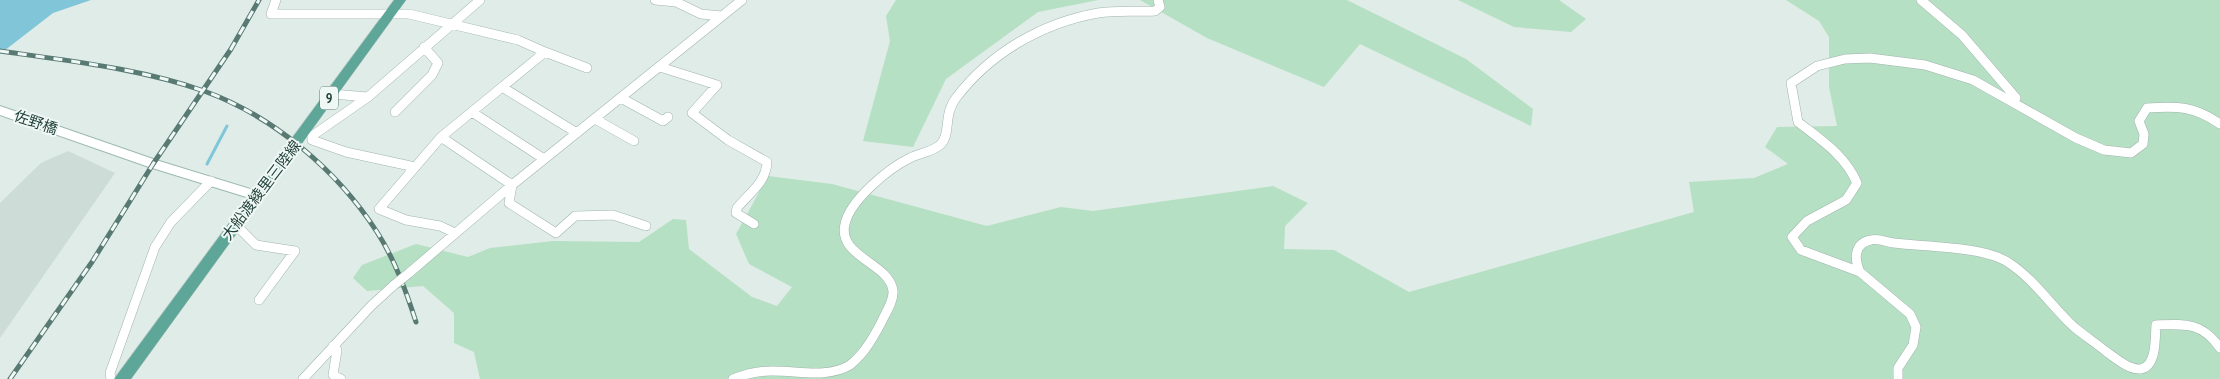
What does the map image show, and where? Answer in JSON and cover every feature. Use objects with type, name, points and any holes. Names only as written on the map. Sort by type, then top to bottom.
[{"type":"main road","name":"大船渡綾里三陸線","points":[[122,379],[400,0]]},
{"type":"street","points":[[276,0],[271,14],[409,14],[518,40],[587,68]]},
{"type":"street","points":[[415,167],[346,152],[312,140],[312,136],[368,97],[424,47],[453,26],[480,0]]},
{"type":"street","points":[[655,0],[676,2],[701,14],[722,16]]},
{"type":"street","points":[[303,379],[394,285],[512,185],[742,0]]},
{"type":"street","points":[[731,8],[749,0]]},
{"type":"street","points":[[733,379],[745,374],[771,370],[828,376],[847,366],[864,351],[877,332],[893,293],[893,286],[886,276],[863,259],[844,234],[846,218],[865,194],[895,166],[934,149],[943,143],[947,134],[946,118],[949,109],[966,85],[1014,43],[1029,36],[1098,13],[1124,10],[1155,12],[1160,7],[1158,0]]},
{"type":"street","points":[[1921,0],[1962,35],[2016,98]]},
{"type":"street","points":[[395,112],[432,75],[438,63],[424,47]]},
{"type":"street","points":[[455,233],[440,226],[406,220],[379,209],[441,137],[545,52]]},
{"type":"street","points":[[1898,379],[1898,368],[1913,345],[1916,327],[1910,314],[1860,272],[1801,250],[1792,237],[1807,221],[1846,200],[1857,183],[1853,172],[1840,155],[1798,122],[1791,83],[1817,66],[1845,59],[1870,58],[1943,70],[1973,80],[2076,138],[2104,150],[2131,153],[2143,144],[2144,134],[2138,121],[2147,108],[2186,106],[2202,111],[2220,124]]},
{"type":"street","points":[[660,67],[718,85],[692,113],[728,140],[767,162],[768,172],[765,178],[738,208],[736,213],[754,224]]},
{"type":"street","points":[[502,87],[577,133]]},
{"type":"street","points":[[332,94],[368,97]]},
{"type":"street","points":[[621,98],[663,121],[668,117]]},
{"type":"street","name":"佐野橋","points":[[0,110],[153,164],[256,195]]},
{"type":"street","points":[[472,112],[544,159]]},
{"type":"street","points":[[595,119],[634,141]]},
{"type":"street","points":[[441,137],[512,185]]},
{"type":"street","points":[[111,379],[110,373],[155,247],[171,222],[211,181]]},
{"type":"street","points":[[512,185],[509,203],[556,233],[575,216],[613,215],[646,226]]},
{"type":"street","points":[[235,224],[256,246],[295,251],[259,300]]},
{"type":"street","points":[[1860,272],[1856,263],[1857,250],[1864,241],[1875,238],[1894,243],[1936,246],[1994,256],[2008,262],[2020,271],[2074,327],[2123,364],[2140,369],[2146,367],[2152,360],[2156,325],[2190,323],[2210,334],[2220,348]]},
{"type":"street","points":[[333,346],[337,350],[333,375],[341,379]]},
{"type":"shaded area","points":[[68,151],[115,173],[0,338],[0,203],[41,163]]},
{"type":"green space","points":[[896,0],[1098,0],[1038,12],[946,79],[913,147],[863,141],[890,41],[886,16]]},
{"type":"green space","points":[[1140,0],[1347,0],[1466,59],[1533,109],[1531,126],[1360,44],[1324,87],[1207,38]]},
{"type":"green space","points":[[1458,0],[1559,0],[1586,19],[1571,32],[1514,27]]},
{"type":"green space","points":[[1786,0],[2220,0],[2220,379],[480,379],[474,352],[454,343],[454,313],[423,286],[367,291],[353,278],[362,265],[416,244],[468,257],[490,248],[553,241],[639,242],[673,219],[686,220],[689,249],[752,297],[777,306],[792,287],[749,264],[736,234],[768,176],[832,184],[987,226],[1061,207],[1093,211],[1273,186],[1308,203],[1285,226],[1284,249],[1334,250],[1409,292],[1694,212],[1689,182],[1754,178],[1788,164],[1765,147],[1777,127],[1837,126],[1829,87],[1829,37],[1819,21]]},
{"type":"water","points":[[0,0],[91,0],[53,13],[0,54]]},
{"type":"waterway","points":[[207,164],[227,126]]},
{"type":"railway","points":[[203,91],[231,49],[259,0]]},
{"type":"railway","points":[[0,51],[129,71],[154,76],[203,91]]},
{"type":"railway","points":[[10,379],[92,262],[153,164],[203,91]]},
{"type":"railway","points":[[203,91],[230,102],[279,130],[323,167],[343,187],[377,232],[395,265],[416,322]]}]
